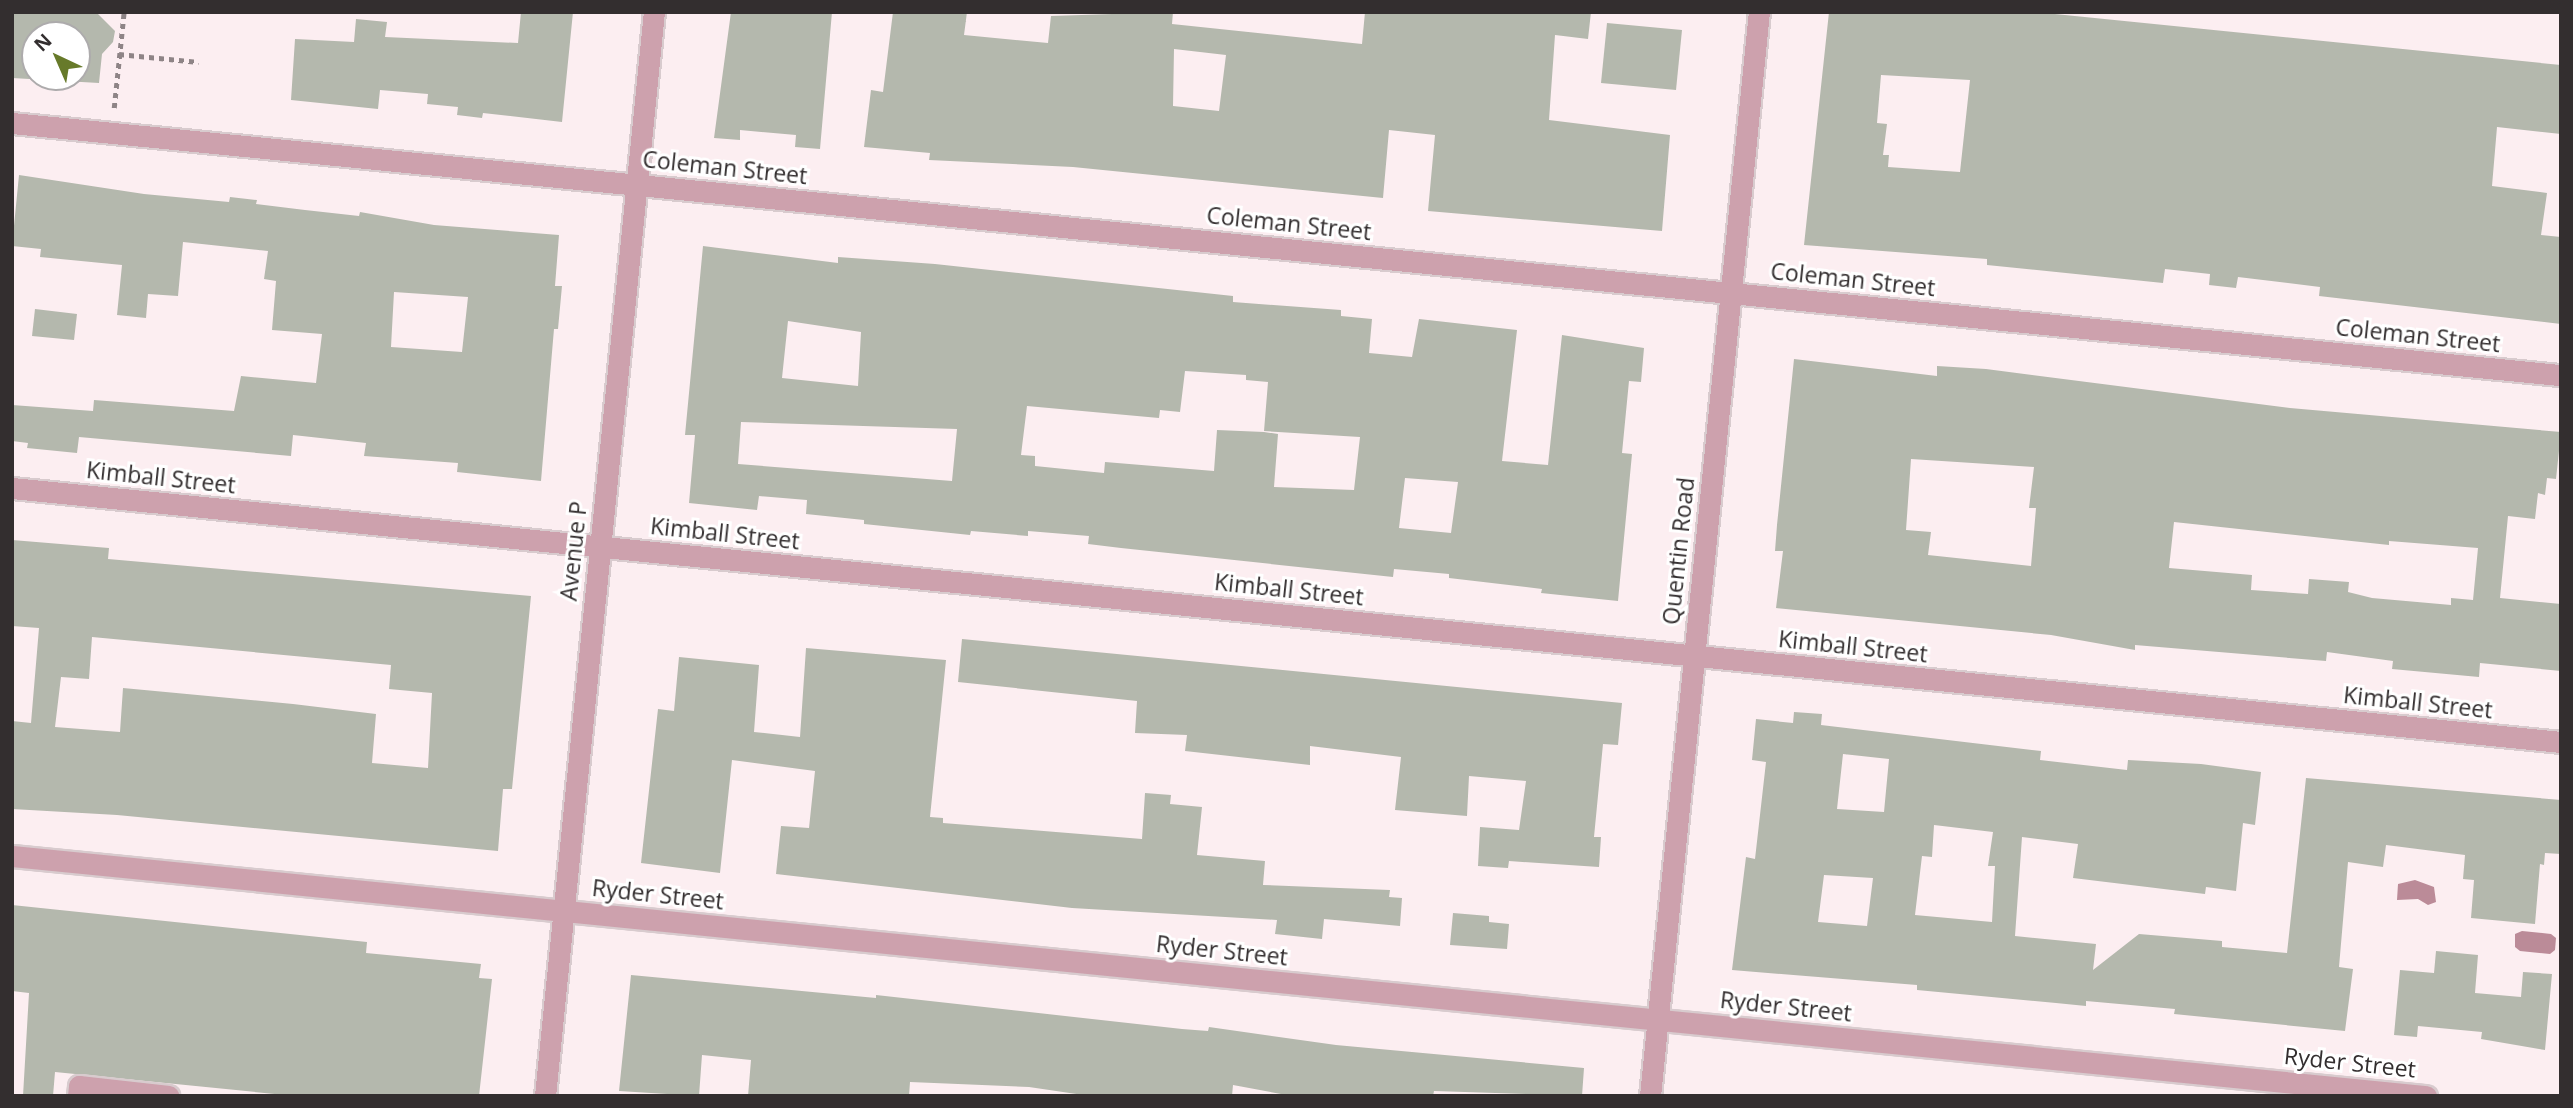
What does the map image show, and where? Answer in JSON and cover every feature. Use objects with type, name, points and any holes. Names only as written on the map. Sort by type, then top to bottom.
[{"type":"street","name":"Avenue P","points":[[545,1096],[654,12]]},
{"type":"street","name":"Quentin Road","points":[[1650,1096],[1759,12]]},
{"type":"street","name":"Coleman Street","points":[[12,123],[2561,375]]},
{"type":"street","name":"Kimball Street","points":[[12,488],[2561,742]]},
{"type":"street","name":"Ryder Street","points":[[12,856],[2426,1096]]},
{"type":"street","points":[[78,1096],[79,1086],[168,1096]]},
{"type":"path","points":[[111,133],[124,12]]},
{"type":"path","points":[[119,54],[199,62]]},
{"type":"shaded area","points":[[2415,880],[2434,887],[2436,902],[2428,905],[2418,899],[2397,900],[2398,884]]},
{"type":"shaded area","points":[[2522,931],[2551,934],[2556,938],[2555,950],[2550,954],[2520,951],[2515,947],[2515,934]]},
{"type":"building","points":[[12,12],[96,12],[115,31],[113,42],[102,54],[99,83],[91,83],[91,21],[21,21],[21,79],[12,78]]},
{"type":"building","points":[[521,12],[573,12],[562,122],[483,113],[482,118],[457,115],[458,107],[427,104],[428,94],[380,90],[378,109],[291,100],[295,39],[354,42],[356,19],[387,22],[385,37],[518,43]]},
{"type":"building","points":[[731,12],[832,12],[820,149],[795,147],[796,135],[740,130],[740,140],[714,138]]},
{"type":"building","points":[[893,12],[967,12],[964,35],[1048,43],[1051,16],[1173,12],[1172,24],[1362,44],[1365,12],[1591,12],[1588,39],[1555,35],[1549,120],[1670,135],[1662,231],[1428,211],[1435,135],[1389,130],[1383,198],[1073,167],[929,160],[930,153],[864,147],[871,90],[883,92]],"holes":[[[1174,49],[1226,55],[1219,111],[1173,106]]]},
{"type":"building","points":[[1829,12],[2045,13],[2561,65],[2561,134],[2497,127],[2492,186],[2547,193],[2541,235],[2561,237],[2561,324],[2319,296],[2320,287],[2238,277],[2236,288],[2209,285],[2210,274],[2165,269],[2163,283],[1987,265],[1987,259],[1804,245]],"holes":[[[1881,75],[1970,80],[1960,172],[1888,167],[1889,155],[1883,155],[1887,124],[1877,123]]]},
{"type":"building","points":[[1607,23],[1682,30],[1676,90],[1601,83]]},
{"type":"building","points":[[19,175],[144,194],[229,202],[230,197],[257,200],[256,204],[359,216],[360,212],[434,225],[559,235],[555,286],[562,286],[558,329],[554,329],[541,481],[457,472],[458,463],[364,456],[366,443],[293,435],[291,456],[79,437],[77,453],[27,448],[28,443],[12,441],[12,405],[93,411],[94,400],[234,411],[241,376],[316,383],[322,334],[272,330],[276,281],[264,279],[268,251],[183,242],[178,296],[148,294],[146,318],[117,315],[122,265],[40,257],[41,249],[12,246]],"holes":[[[394,292],[468,297],[462,352],[391,347]]]},
{"type":"building","points":[[703,246],[838,263],[838,257],[935,264],[1233,296],[1233,302],[1341,310],[1341,316],[1372,319],[1369,353],[1412,357],[1419,319],[1517,330],[1502,461],[1548,465],[1562,335],[1644,348],[1641,382],[1629,381],[1622,453],[1632,454],[1618,601],[1541,593],[1542,589],[1449,578],[1449,574],[1394,569],[1393,577],[1088,544],[1089,536],[1028,531],[1028,536],[971,531],[970,535],[864,524],[864,520],[806,514],[807,500],[759,496],[757,510],[689,503],[695,435],[685,435]],"holes":[[[788,321],[861,332],[858,386],[782,378]],[[1185,371],[1246,375],[1246,380],[1268,382],[1264,431],[1360,437],[1354,490],[1274,487],[1278,434],[1264,432],[1217,430],[1214,471],[1105,462],[1104,473],[1035,466],[1035,456],[1021,455],[1027,406],[1159,418],[1160,410],[1180,412]],[[741,422],[957,429],[952,481],[738,464]],[[1405,478],[1458,482],[1451,533],[1399,528]]]},
{"type":"building","points":[[35,309],[77,314],[74,340],[32,336]]},
{"type":"building","points":[[1794,359],[1937,376],[1937,366],[1986,369],[2290,408],[2561,432],[2556,479],[2547,478],[2545,495],[2538,493],[2535,519],[2508,516],[2500,598],[2561,604],[2561,671],[2480,663],[2479,677],[2392,669],[2393,661],[2327,652],[2326,661],[2135,645],[2135,650],[2051,635],[1776,608],[1783,551],[1775,551]],"holes":[[[1911,459],[2034,467],[2029,508],[2036,508],[2031,566],[1928,555],[1931,532],[1906,530]],[[2174,522],[2389,545],[2389,541],[2478,548],[2473,600],[2451,598],[2451,605],[2372,598],[2348,592],[2349,582],[2309,579],[2308,594],[2251,590],[2252,575],[2169,568]]]},
{"type":"building","points":[[12,540],[109,548],[108,559],[531,596],[512,789],[503,789],[498,851],[117,815],[12,809],[12,721],[31,723],[39,628],[12,626]],"holes":[[[92,637],[391,665],[389,689],[432,693],[428,768],[372,763],[376,714],[293,704],[123,688],[120,732],[55,727],[61,677],[89,679]]]},
{"type":"building","points":[[962,639],[1622,703],[1618,745],[1603,744],[1594,837],[1601,837],[1599,867],[1509,861],[1508,868],[1478,866],[1480,827],[1519,830],[1526,781],[1469,776],[1467,816],[1395,810],[1401,757],[1310,746],[1310,765],[1185,751],[1187,735],[1135,733],[1137,701],[958,682]]},
{"type":"building","points":[[806,648],[946,660],[930,817],[943,818],[943,823],[1142,839],[1145,793],[1171,795],[1170,804],[1202,807],[1197,855],[1265,861],[1263,885],[1390,890],[1389,897],[1402,898],[1400,926],[1324,919],[1322,939],[1275,934],[1277,920],[1072,908],[776,874],[781,826],[809,828],[815,771],[732,760],[720,873],[641,863],[658,709],[674,711],[679,657],[759,665],[754,732],[800,737]]},
{"type":"building","points":[[1794,712],[1822,714],[1821,725],[2041,751],[2040,760],[2127,770],[2128,760],[2201,764],[2261,772],[2255,825],[2243,823],[2236,891],[2206,887],[2205,894],[2073,878],[2078,844],[2022,837],[2015,936],[2096,944],[2093,970],[2139,934],[2222,941],[2222,947],[2287,953],[2306,778],[2561,800],[2561,854],[2545,853],[2544,865],[2540,864],[2535,924],[2471,918],[2474,880],[2463,879],[2465,855],[2386,845],[2383,867],[2348,862],[2339,967],[2353,969],[2345,1031],[2174,1014],[2175,1009],[2086,1001],[2086,1006],[1917,990],[1917,985],[1732,970],[1746,857],[1755,859],[1766,762],[1752,760],[1756,719],[1793,723]],"holes":[[[1843,754],[1889,759],[1884,812],[1837,809]],[[1934,825],[1993,832],[1988,866],[1995,866],[1992,922],[1915,915],[1922,856],[1932,857]],[[1824,875],[1873,878],[1867,926],[1818,922]]]},
{"type":"building","points":[[12,905],[367,942],[366,953],[481,964],[479,978],[492,979],[479,1096],[295,1096],[55,1072],[53,1096],[23,1096],[29,993],[12,991]]},
{"type":"building","points":[[1453,913],[1489,916],[1489,922],[1509,924],[1507,949],[1450,945]]},
{"type":"building","points":[[2436,951],[2478,955],[2475,993],[2521,997],[2523,972],[2552,974],[2545,1050],[2481,1039],[2482,1032],[2418,1026],[2417,1037],[2394,1035],[2400,970],[2434,973]]},
{"type":"building","points":[[631,975],[876,998],[876,995],[1182,1029],[1208,1031],[1209,1027],[1336,1045],[1584,1068],[1582,1096],[1434,1091],[1433,1096],[1292,1096],[1233,1085],[1232,1096],[1090,1096],[1029,1087],[910,1082],[909,1096],[748,1096],[751,1060],[702,1055],[699,1096],[619,1091]]}]
